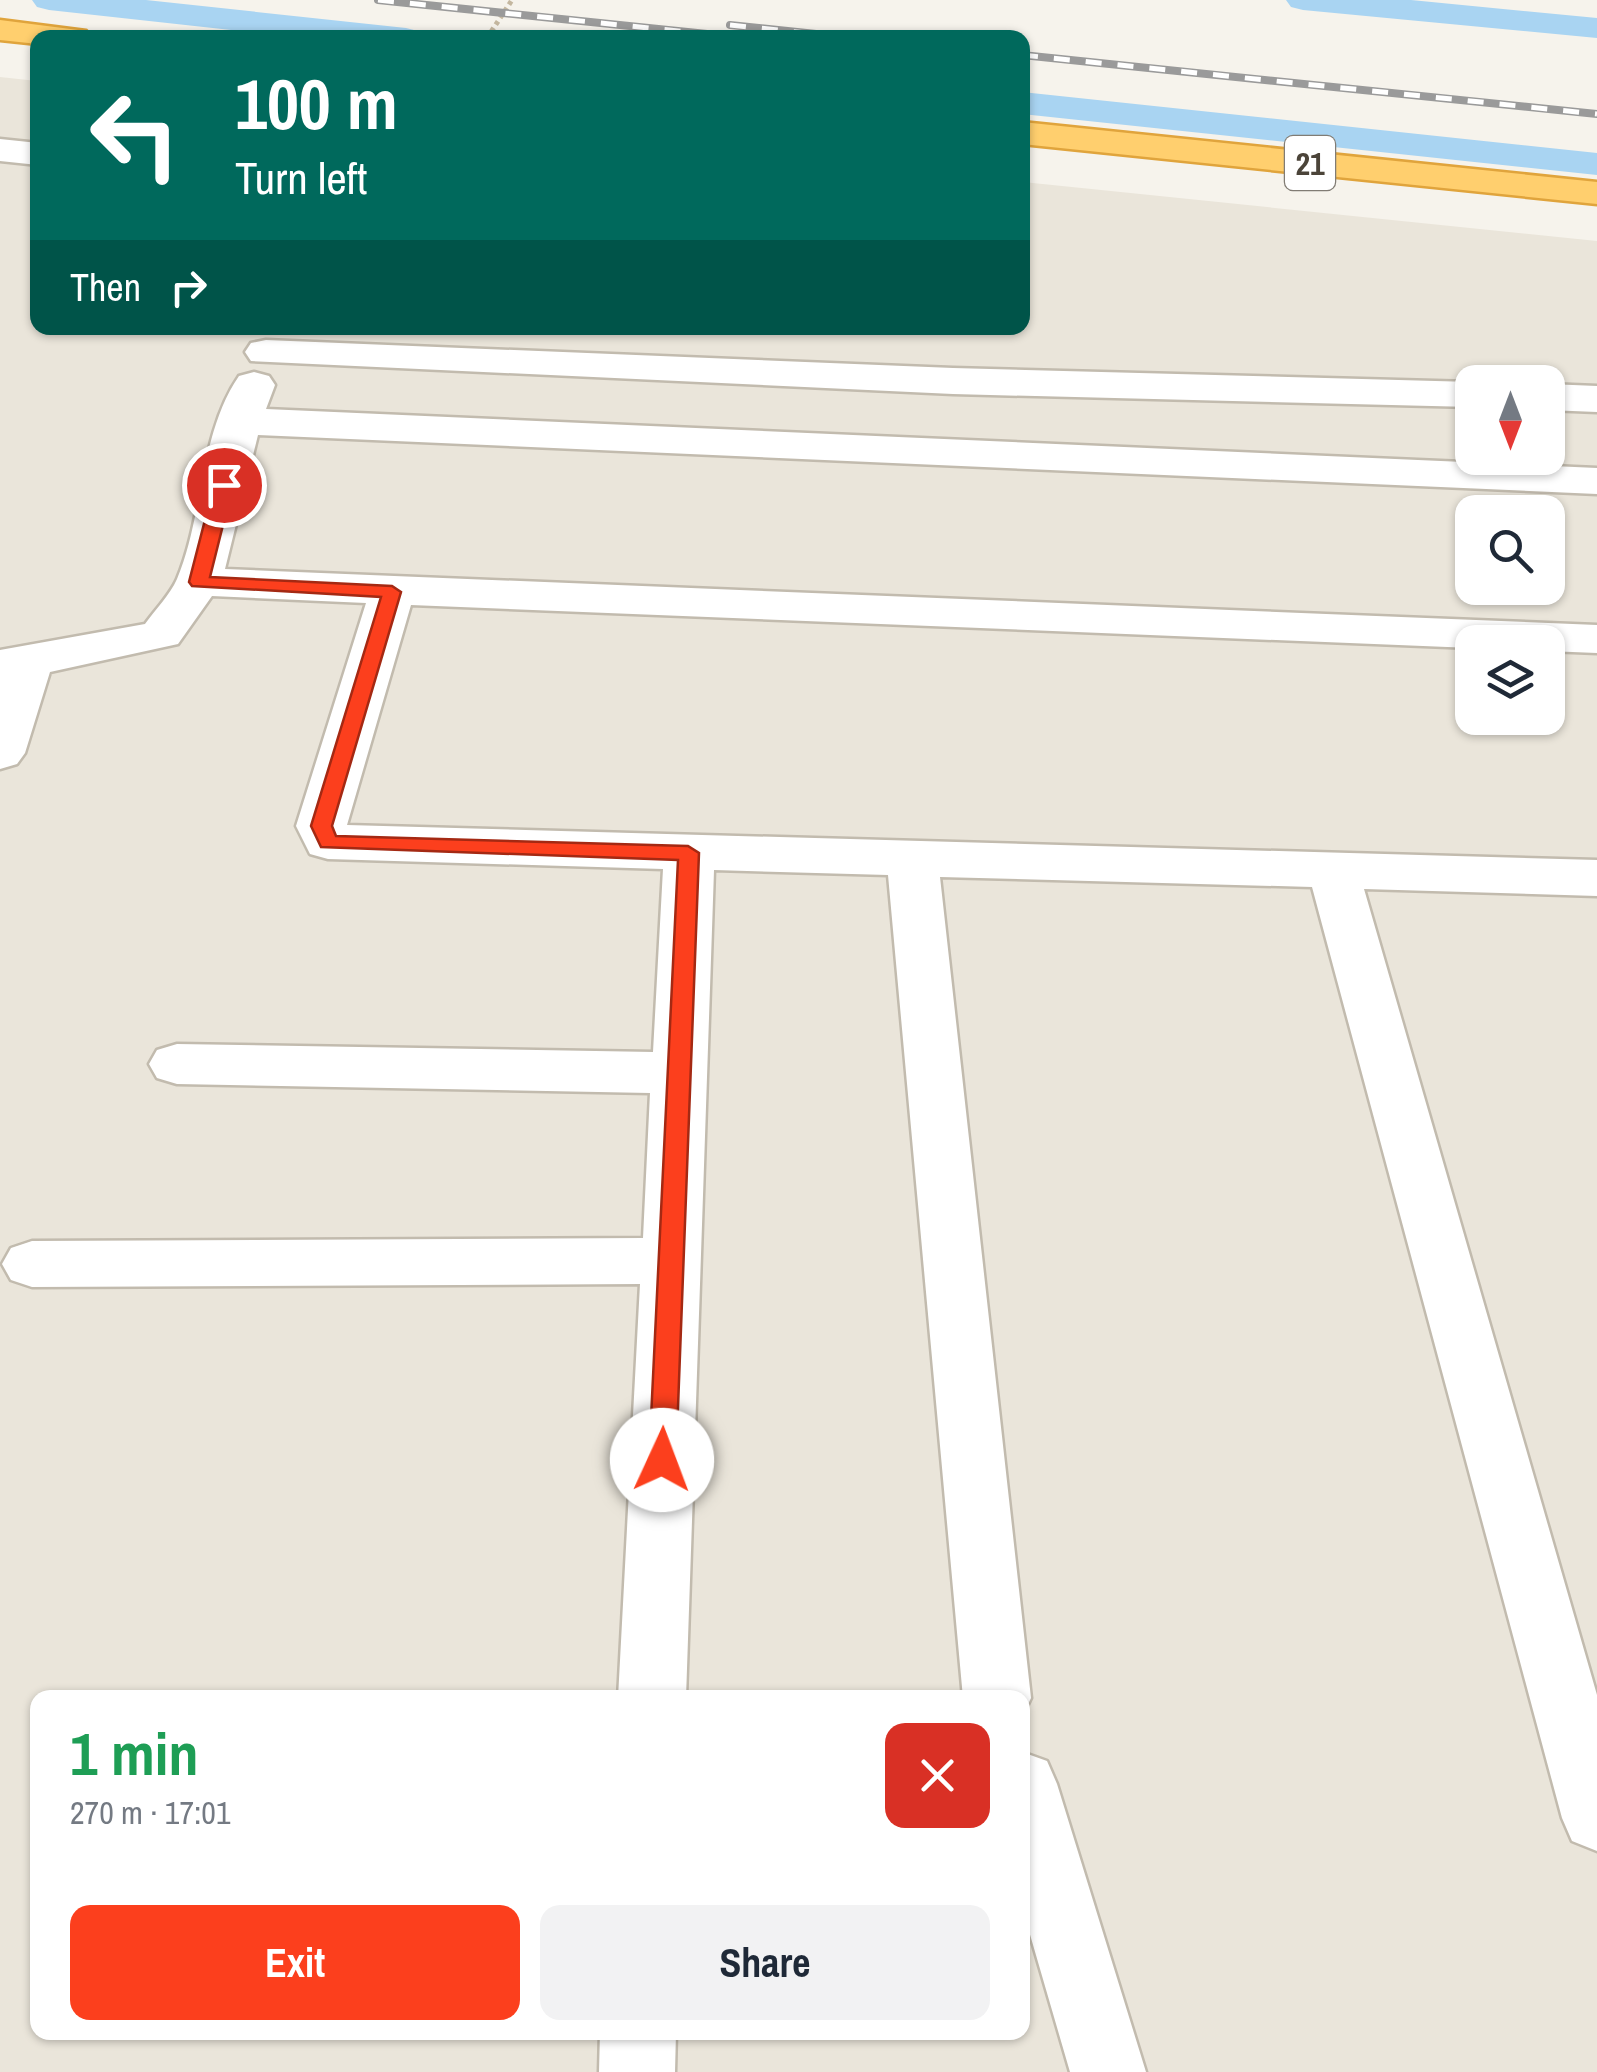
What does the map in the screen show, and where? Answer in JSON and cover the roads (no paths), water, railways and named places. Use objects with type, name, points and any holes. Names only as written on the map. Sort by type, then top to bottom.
[{"type":"highway","points":[[0,30],[30,33]]},
{"type":"highway","points":[[0,59],[30,61]]},
{"type":"highway","name":"21","points":[[1030,134],[1597,193]]},
{"type":"highway","name":"21","points":[[1030,163],[1597,220]]},
{"type":"street","points":[[0,150],[30,153]]},
{"type":"street","points":[[0,754],[14,663],[161,634],[199,582],[240,421],[273,340],[973,382],[1455,395]]},
{"type":"street","points":[[1565,398],[1597,399]]},
{"type":"street","points":[[240,421],[1597,481]]},
{"type":"street","points":[[199,582],[1597,639]]},
{"type":"street","points":[[392,592],[322,826],[328,842],[1597,878]]},
{"type":"street","points":[[652,1690],[688,853]]},
{"type":"street","points":[[912,860],[996,1690]]},
{"type":"street","points":[[1334,873],[1597,1818]]},
{"type":"street","points":[[177,1064],[679,1073]]},
{"type":"street","points":[[32,1264],[671,1261]]},
{"type":"street","points":[[1030,1811],[1108,2072]]},
{"type":"street","points":[[637,2072],[638,2040]]},
{"type":"waterway","points":[[49,0],[331,30]]},
{"type":"waterway","points":[[1303,0],[1597,28]]},
{"type":"waterway","points":[[1030,104],[1597,164]]},
{"type":"railway","points":[[378,0],[669,30]]},
{"type":"railway","points":[[730,25],[778,30]]},
{"type":"railway","points":[[1030,56],[1597,114]]}]
